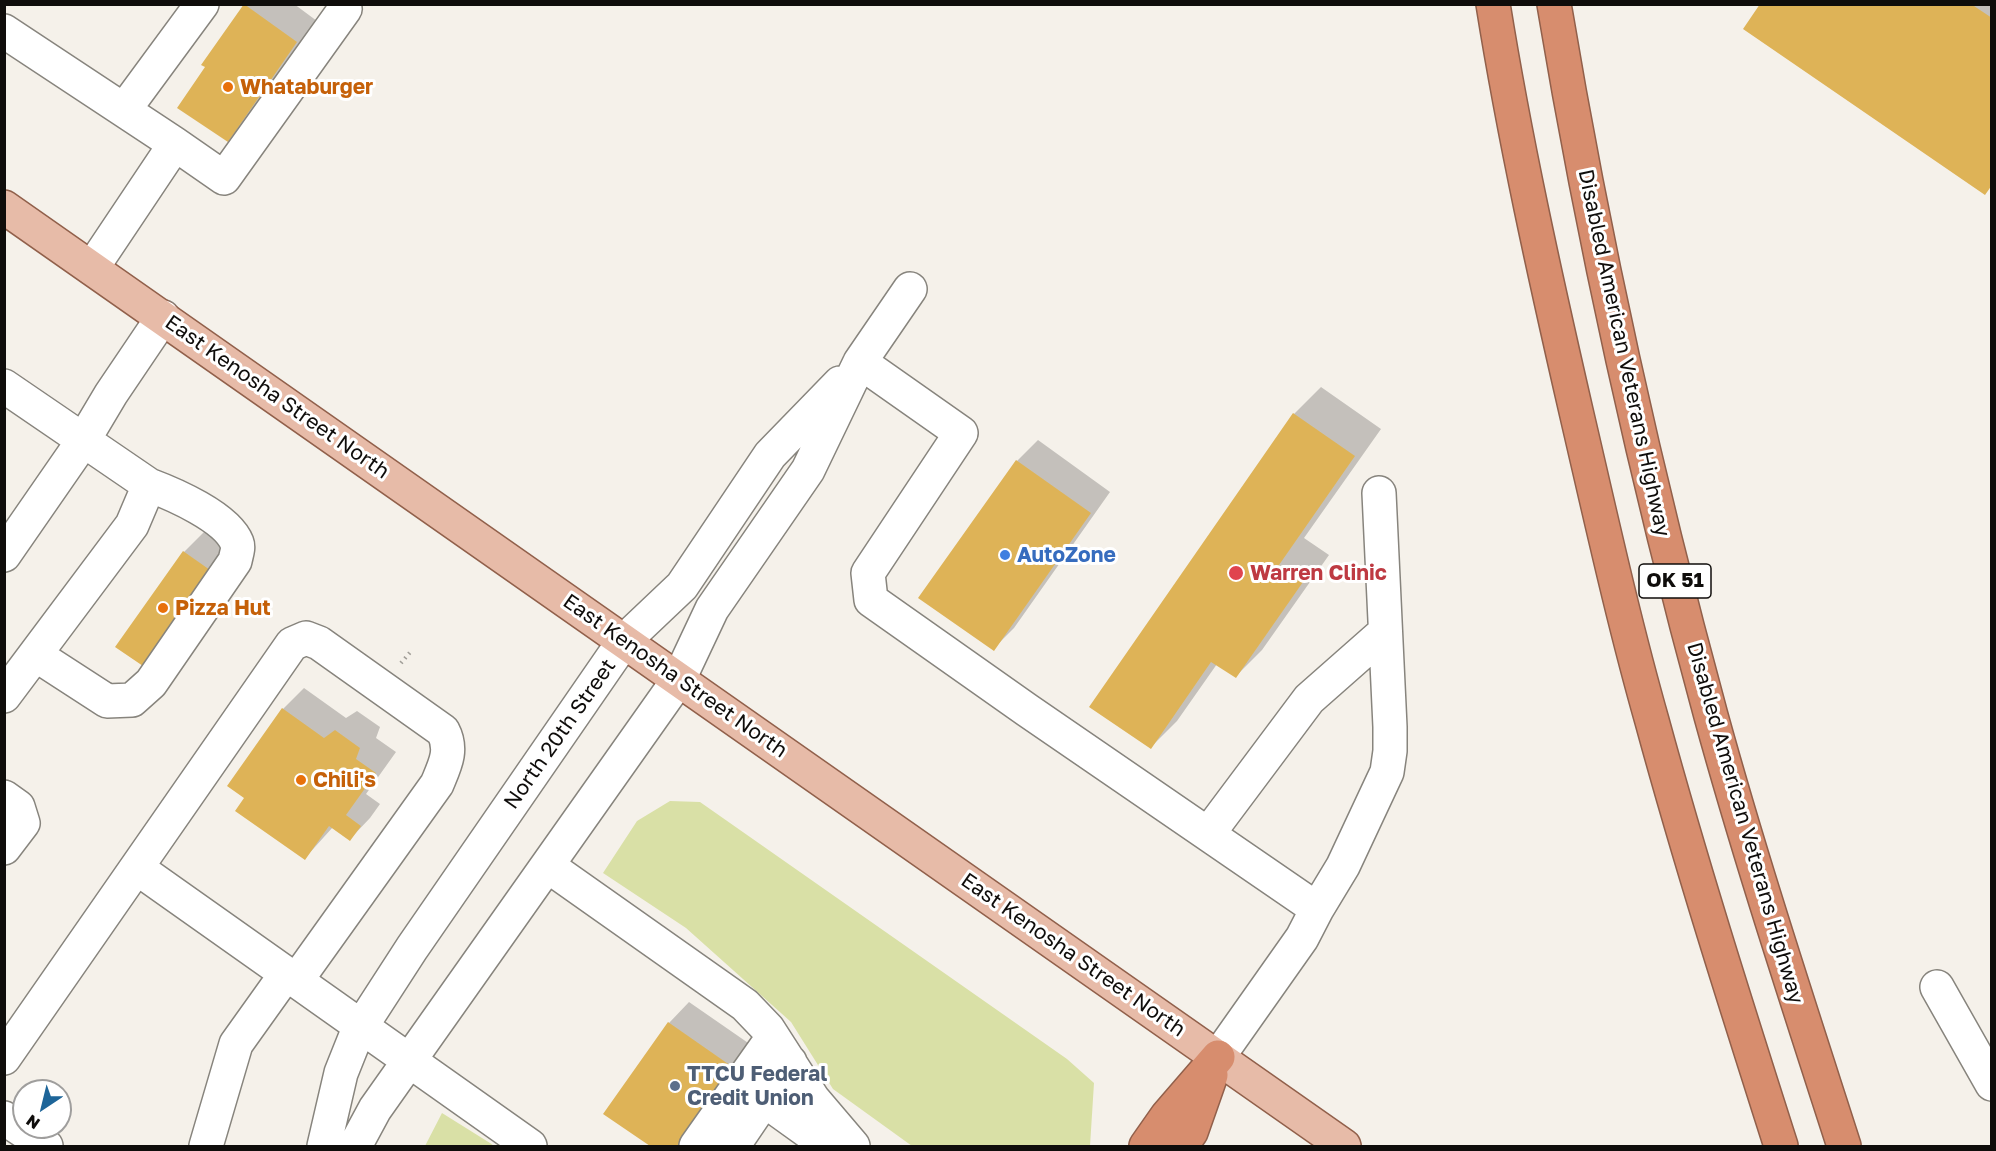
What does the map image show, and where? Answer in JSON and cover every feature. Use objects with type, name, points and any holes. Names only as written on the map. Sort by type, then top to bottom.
[{"type":"highway","name":"OK 51","points":[[1493,4],[1528,194],[1555,320],[1651,720],[1710,924],[1781,1146]]},
{"type":"highway","name":"Disabled American Veterans Highway","points":[[1554,4],[1588,194],[1668,555],[1753,861],[1844,1146]]},
{"type":"highway","points":[[1146,1146],[1167,1116],[1218,1057]]},
{"type":"highway","points":[[1181,1146],[1191,1132],[1218,1057]]},
{"type":"main road","name":"East Kenosha Street North","points":[[4,207],[1344,1146]]},
{"type":"street","points":[[124,110],[202,4]]},
{"type":"street","points":[[4,31],[224,178],[345,9],[343,4]]},
{"type":"street","points":[[92,268],[175,144]]},
{"type":"street","name":"North 20th Street","points":[[355,1146],[375,1109],[679,679],[712,609],[808,470],[860,362],[910,289]]},
{"type":"street","points":[[4,555],[83,441],[111,394],[163,317]]},
{"type":"street","points":[[860,362],[961,433],[868,573],[871,600],[1317,909]]},
{"type":"street","name":"North 20th Street","points":[[324,1146],[341,1073],[361,1027],[412,948],[624,641],[681,586],[770,455],[860,362]]},
{"type":"street","points":[[4,386],[149,485],[176,495],[204,511],[232,533],[238,545],[235,561],[151,683],[132,700],[107,701],[36,655]]},
{"type":"street","points":[[4,696],[132,525],[149,485]]},
{"type":"street","points":[[1218,1057],[1302,938],[1343,866],[1387,772],[1390,735],[1379,493]]},
{"type":"street","points":[[1208,834],[1309,699],[1385,632]]},
{"type":"street","points":[[4,1058],[291,644],[306,638],[319,643],[443,731],[449,742],[447,761],[436,784],[291,978],[236,1044],[206,1146]]},
{"type":"street","points":[[4,797],[18,807],[22,823],[4,848]]},
{"type":"street","points":[[548,866],[745,1005],[781,1049],[813,1099],[854,1146]]},
{"type":"street","points":[[137,868],[530,1146]]},
{"type":"street","points":[[1937,987],[1987,1066]]},
{"type":"street","points":[[747,1133],[781,1049]]},
{"type":"street","points":[[696,1146],[781,1049]]},
{"type":"street","points":[[4,1118],[46,1146]]},
{"type":"street","points":[[747,1133],[797,1146]]},
{"type":"street","points":[[747,1133],[828,1146]]},
{"type":"green space","points":[[670,801],[700,802],[1067,1059],[1094,1083],[1090,1146],[912,1146],[833,1089],[791,1022],[686,928],[603,873],[637,821]]},
{"type":"green space","points":[[442,1113],[490,1143],[494,1146],[425,1146]]},
{"type":"building","name":"Whataburger","points":[[244,4],[297,42],[228,142],[177,108],[205,67],[201,65]]},
{"type":"building","points":[[1760,4],[1971,4],[1992,18],[1992,185],[1985,195],[1743,29]]},
{"type":"building","name":"Warren Clinic","points":[[1293,413],[1355,456],[1279,565],[1303,582],[1236,678],[1211,662],[1151,749],[1089,707]]},
{"type":"building","name":"AutoZone","points":[[1016,460],[1091,513],[994,651],[918,598]]},
{"type":"building","name":"Pizza Hut","points":[[183,551],[210,570],[143,666],[115,647]]},
{"type":"building","name":"Chili's","points":[[282,708],[324,738],[335,730],[360,748],[356,759],[376,773],[346,815],[361,826],[350,841],[329,826],[305,860],[235,811],[244,798],[227,786]]},
{"type":"building","name":"TTCU Federal Credit Union","points":[[668,1022],[734,1068],[679,1146],[650,1146],[603,1114]]},
{"type":"place","name":"Whataburger","points":[[228,87]]},
{"type":"place","name":"AutoZone","points":[[1005,555]]},
{"type":"place","name":"Warren Clinic","points":[[1236,573]]},
{"type":"place","name":"Pizza Hut","points":[[163,608]]},
{"type":"place","name":"Chili's","points":[[301,780]]},
{"type":"place","name":"TTCU Federal Credit Union","points":[[675,1086]]}]
